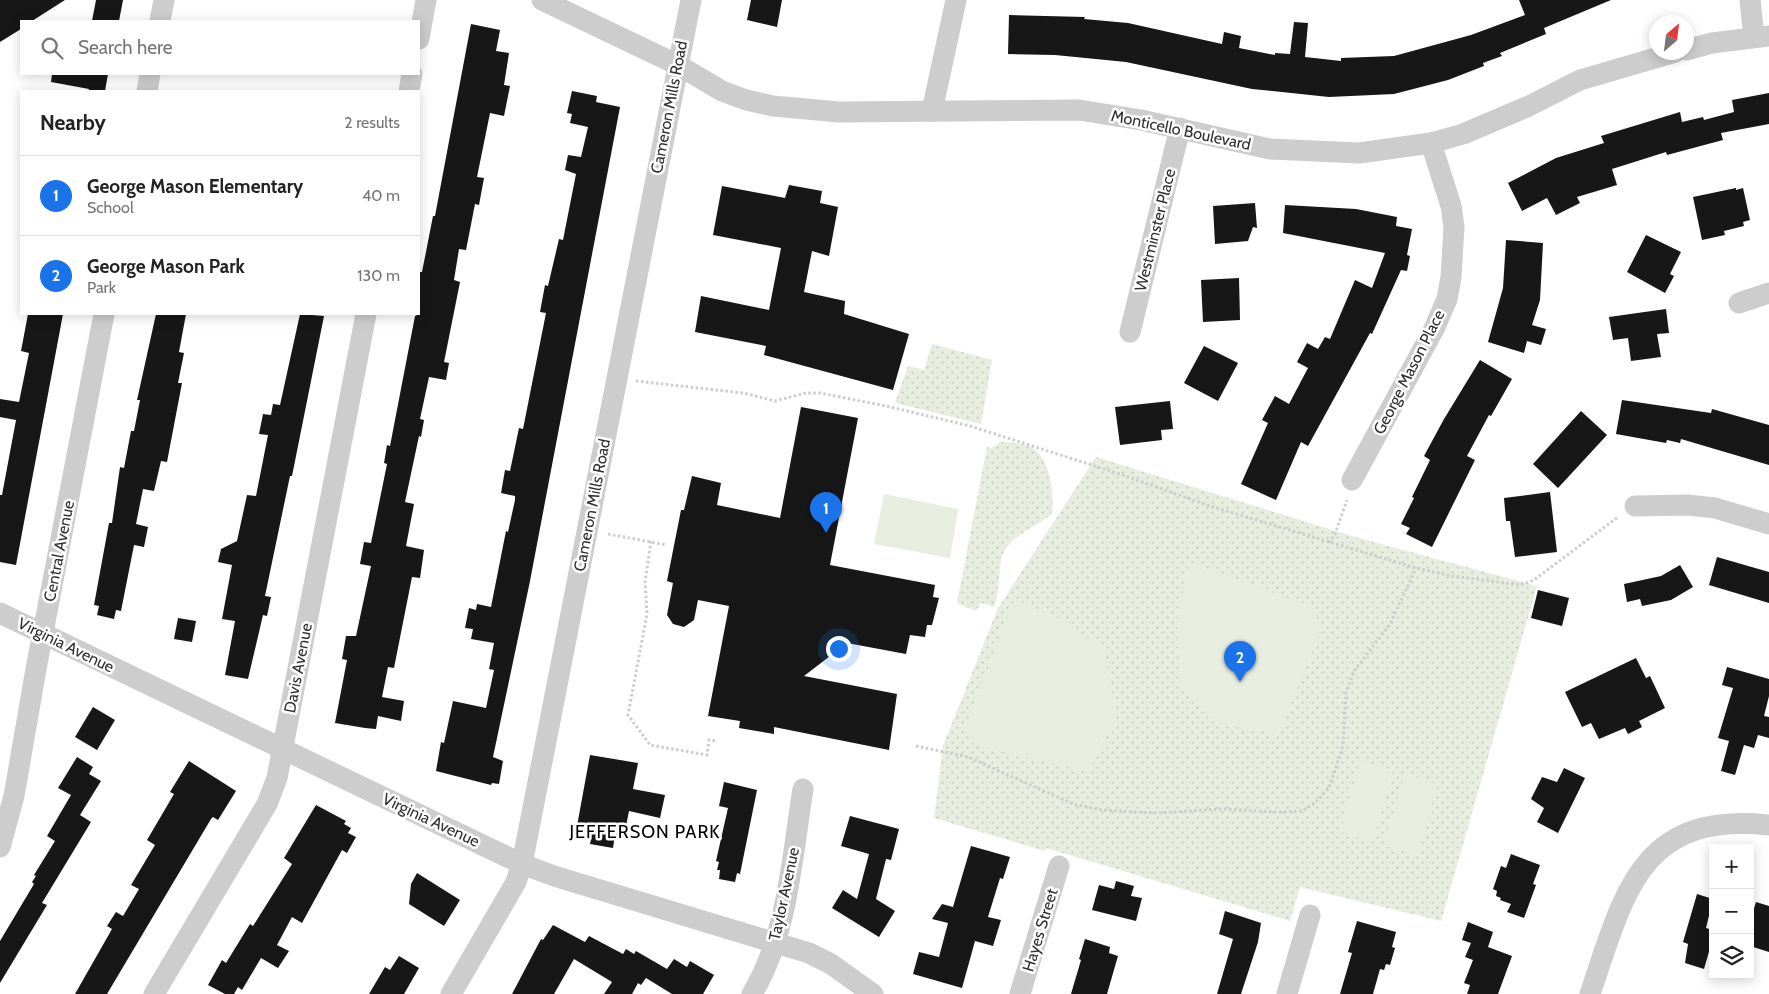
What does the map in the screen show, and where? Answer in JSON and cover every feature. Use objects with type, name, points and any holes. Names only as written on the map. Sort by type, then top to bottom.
[{"type":"street","points":[[160,20],[164,0]]},
{"type":"street","points":[[420,33],[426,0]]},
{"type":"street","name":"Monticello Boulevard","points":[[542,0],[678,64],[722,91],[746,100],[773,106],[839,112],[1079,110],[1180,128],[1270,149],[1359,153],[1431,143],[1463,134],[1529,106],[1580,80],[1649,60]]},
{"type":"street","name":"Cameron Mills Road","points":[[452,994],[516,882],[522,864],[690,0]]},
{"type":"street","points":[[932,111],[956,0]]},
{"type":"street","points":[[1694,49],[1761,36],[1750,0]]},
{"type":"street","points":[[147,90],[150,75]]},
{"type":"street","points":[[409,90],[412,75]]},
{"type":"street","name":"Westminster Place","points":[[1130,332],[1180,128]]},
{"type":"street","name":"George Mason Place","points":[[1352,480],[1435,327],[1446,299],[1451,277],[1454,227],[1451,206],[1431,143]]},
{"type":"street","points":[[1739,303],[1769,293]]},
{"type":"street","name":"Central Avenue","points":[[0,847],[14,796],[104,315]]},
{"type":"street","name":"Davis Avenue","points":[[154,994],[267,804],[277,778],[366,315]]},
{"type":"street","points":[[1635,506],[1688,505],[1715,508],[1769,524]]},
{"type":"street","name":"Virginia Avenue","points":[[0,613],[522,864],[554,876],[808,953],[830,964],[873,994]]},
{"type":"street","name":"Taylor Avenue","points":[[752,994],[767,969],[784,905],[803,789]]},
{"type":"street","points":[[1590,994],[1620,905],[1632,882],[1651,856],[1670,841],[1687,832],[1715,825],[1751,823],[1769,825]]},
{"type":"street","name":"Hayes Street","points":[[1020,994],[1059,866]]},
{"type":"street","points":[[1287,994],[1310,915]]},
{"type":"path","points":[[634,380],[743,393],[775,401],[806,392],[886,406],[970,426],[1123,475],[1210,506],[1416,568],[1452,576],[1521,585],[1534,580],[1602,527],[1635,506]]},
{"type":"path","points":[[1329,543],[1341,520]]},
{"type":"path","points":[[605,533],[667,545]]},
{"type":"path","points":[[651,542],[645,582],[646,624],[628,715],[650,745],[707,755],[709,740],[717,741]]},
{"type":"path","points":[[916,746],[968,757],[1073,804],[1102,810],[1156,813],[1222,809],[1277,812],[1302,811],[1315,803],[1329,788],[1343,746],[1346,693],[1354,671],[1390,624],[1416,568]]},
{"type":"shaded area","points":[[932,344],[992,360],[981,424],[895,403],[908,366],[924,370]]},
{"type":"shaded area","points":[[1001,442],[1028,446],[1038,453],[1043,460],[1052,487],[1052,514],[1022,533],[1006,548],[1001,560],[998,593],[994,607],[981,603],[976,611],[957,603],[987,447],[991,448]]},
{"type":"shaded area","points":[[1096,457],[1355,537],[1537,586],[1441,921],[1300,887],[1290,921],[1046,848],[1045,851],[934,818],[943,746],[998,608]]},
{"type":"shaded area","points":[[884,494],[958,509],[950,558],[874,544]]},
{"type":"shaded area","points":[[1189,562],[1310,606],[1322,627],[1279,734],[1224,725],[1180,684],[1177,621]]},
{"type":"shaded area","points":[[1014,599],[1058,618],[1104,649],[1117,716],[1088,772],[974,745],[965,729]]},
{"type":"shaded area","points":[[1360,761],[1393,771],[1373,842],[1340,832]]},
{"type":"shaded area","points":[[1405,774],[1438,784],[1417,855],[1384,846]]},
{"type":"building","points":[[0,0],[65,0],[34,20],[20,20],[20,30],[0,42]]},
{"type":"building","points":[[96,0],[123,0],[119,20],[92,20]]},
{"type":"building","points":[[751,0],[782,0],[777,27],[747,20]]},
{"type":"building","points":[[1519,0],[1611,0],[1544,28],[1546,34],[1500,53],[1502,56],[1483,63],[1484,66],[1448,80],[1394,94],[1329,97],[1252,89],[1126,62],[1055,55],[1008,54],[1009,15],[1085,17],[1084,19],[1128,23],[1222,44],[1224,32],[1241,36],[1239,48],[1275,55],[1275,53],[1290,54],[1294,22],[1308,23],[1305,57],[1341,61],[1341,58],[1394,56],[1471,35],[1525,15]]},
{"type":"building","points":[[471,24],[500,30],[496,51],[509,53],[504,85],[510,86],[504,116],[490,113],[477,177],[484,178],[479,205],[475,204],[466,250],[459,249],[454,280],[460,282],[444,362],[449,363],[446,380],[429,377],[420,419],[424,420],[421,437],[419,436],[405,502],[414,504],[406,546],[424,550],[420,578],[412,577],[394,668],[388,667],[382,697],[404,701],[401,721],[378,716],[376,729],[335,723],[347,660],[342,659],[346,636],[356,636],[371,566],[360,564],[364,542],[371,543],[387,464],[384,463],[387,445],[390,446],[415,316],[420,315],[420,272],[422,272],[433,216],[435,216]]},
{"type":"building","points":[[52,75],[108,75],[105,90],[88,90],[51,82]]},
{"type":"building","points":[[572,91],[597,96],[596,102],[620,107],[530,581],[493,757],[503,761],[499,784],[492,783],[491,785],[436,771],[441,742],[444,743],[453,701],[486,708],[494,670],[489,669],[494,643],[471,639],[473,629],[465,628],[469,608],[476,610],[477,604],[491,607],[506,531],[508,532],[515,500],[515,496],[501,493],[505,470],[510,471],[519,428],[523,429],[546,313],[540,312],[545,285],[548,286],[559,239],[563,240],[576,174],[565,170],[568,155],[581,157],[588,127],[570,123],[572,114],[567,113]]},
{"type":"building","points":[[1769,93],[1769,124],[1721,133],[1723,140],[1667,155],[1666,152],[1612,169],[1617,185],[1577,197],[1580,203],[1556,215],[1547,198],[1522,211],[1508,183],[1556,158],[1604,143],[1601,136],[1680,112],[1682,122],[1703,117],[1704,120],[1734,112],[1732,100]]},
{"type":"building","points":[[789,185],[822,191],[820,203],[838,207],[829,256],[812,251],[804,292],[845,301],[844,314],[909,334],[893,390],[764,355],[766,346],[695,332],[701,296],[769,310],[781,248],[713,235],[722,186],[785,198]]},
{"type":"building","points":[[1736,188],[1736,190],[1743,188],[1750,220],[1743,222],[1744,226],[1724,231],[1725,235],[1702,240],[1693,197]]},
{"type":"building","points":[[1255,203],[1257,228],[1253,227],[1248,241],[1215,244],[1213,206]]},
{"type":"building","points":[[1285,205],[1356,209],[1397,217],[1396,226],[1412,229],[1407,255],[1410,256],[1407,271],[1401,270],[1372,334],[1370,333],[1308,446],[1301,442],[1276,500],[1241,484],[1268,423],[1262,420],[1275,396],[1289,404],[1308,368],[1297,362],[1307,343],[1318,349],[1325,337],[1330,339],[1355,280],[1372,288],[1385,253],[1283,233]]},
{"type":"building","points":[[1646,235],[1681,252],[1670,274],[1674,276],[1665,293],[1627,272]]},
{"type":"building","points":[[1506,240],[1543,243],[1540,300],[1532,325],[1546,329],[1541,345],[1527,341],[1524,353],[1488,342],[1503,288]]},
{"type":"building","points":[[1239,278],[1240,320],[1203,322],[1201,280]]},
{"type":"building","points":[[1666,309],[1669,333],[1657,334],[1661,357],[1631,361],[1628,338],[1613,340],[1609,317]]},
{"type":"building","points":[[28,315],[63,315],[16,565],[0,562],[0,495],[2,495],[16,420],[0,417],[0,399],[19,402],[29,353],[21,351]]},
{"type":"building","points":[[156,315],[186,315],[179,352],[184,353],[178,383],[182,383],[167,462],[161,461],[154,491],[143,489],[136,524],[148,527],[144,547],[134,545],[121,611],[116,610],[114,619],[97,615],[99,606],[94,605],[109,523],[112,523],[120,467],[124,468],[131,431],[134,431],[140,400],[137,400]]},
{"type":"building","points":[[300,315],[324,316],[292,476],[290,476],[265,596],[271,597],[267,616],[263,615],[248,679],[225,675],[235,621],[222,619],[232,565],[218,562],[221,549],[237,541],[247,495],[256,496],[268,435],[259,434],[263,414],[271,415],[273,404],[280,405]]},
{"type":"building","points":[[1204,346],[1238,363],[1218,401],[1184,383]]},
{"type":"building","points":[[1480,360],[1512,379],[1491,416],[1489,415],[1467,456],[1475,460],[1432,547],[1406,534],[1410,528],[1401,524],[1430,460],[1424,456]]},
{"type":"building","points":[[1622,400],[1711,413],[1712,409],[1769,425],[1769,465],[1681,439],[1680,443],[1667,440],[1666,443],[1616,434]]},
{"type":"building","points":[[1170,401],[1173,429],[1161,430],[1162,440],[1120,445],[1115,407]]},
{"type":"building","points":[[801,407],[858,418],[830,565],[935,585],[933,597],[939,598],[932,625],[927,625],[925,637],[910,635],[906,654],[847,643],[804,676],[897,694],[889,750],[774,727],[774,734],[739,728],[740,721],[708,716],[729,606],[698,600],[694,620],[684,627],[673,624],[667,615],[673,583],[667,581],[681,510],[684,510],[692,476],[721,483],[717,505],[780,518]]},
{"type":"building","points":[[1581,411],[1607,435],[1558,488],[1533,464]]},
{"type":"building","points":[[1550,492],[1557,552],[1515,557],[1510,521],[1506,521],[1504,498]]},
{"type":"building","points":[[1717,557],[1769,572],[1769,603],[1709,585]]},
{"type":"building","points":[[1680,565],[1693,587],[1671,600],[1642,606],[1640,599],[1627,602],[1624,584],[1661,576]]},
{"type":"building","points":[[1538,590],[1569,598],[1562,626],[1531,618]]},
{"type":"building","points":[[178,618],[196,621],[192,642],[174,639]]},
{"type":"building","points":[[1636,658],[1646,678],[1650,676],[1665,708],[1639,721],[1642,727],[1628,734],[1625,728],[1599,739],[1591,723],[1582,727],[1565,692]]},
{"type":"building","points":[[1727,667],[1769,679],[1769,696],[1764,716],[1769,717],[1769,738],[1758,735],[1754,748],[1744,745],[1735,775],[1721,771],[1729,741],[1718,738],[1733,688],[1722,685]]},
{"type":"building","points":[[93,707],[115,720],[97,750],[75,737]]},
{"type":"building","points":[[590,755],[638,763],[633,789],[665,795],[660,818],[629,811],[624,836],[615,835],[613,848],[590,844],[591,839],[575,837]]},
{"type":"building","points":[[77,757],[93,767],[89,774],[101,781],[80,815],[91,822],[42,903],[47,905],[0,983],[0,941],[34,884],[32,882],[36,876],[34,875],[55,841],[47,836],[71,795],[58,788]]},
{"type":"building","points":[[189,761],[236,791],[218,820],[213,817],[211,819],[107,994],[75,994],[112,929],[107,926],[116,912],[123,916],[139,889],[131,885],[155,845],[147,840],[174,794],[170,792]]},
{"type":"building","points":[[1564,768],[1585,778],[1558,833],[1537,822],[1544,808],[1531,799],[1542,777],[1557,782]]},
{"type":"building","points":[[724,782],[757,790],[740,874],[737,873],[735,882],[719,879],[720,870],[717,870],[719,862],[716,861],[728,808],[719,806]]},
{"type":"building","points":[[316,805],[346,821],[344,824],[351,828],[348,833],[356,837],[347,853],[342,850],[302,923],[292,917],[277,945],[289,951],[278,968],[261,958],[242,990],[238,987],[234,994],[225,994],[208,985],[222,960],[226,963],[250,924],[253,926],[292,864],[284,858]]},
{"type":"building","points":[[850,816],[899,829],[891,860],[886,859],[876,899],[895,911],[879,937],[832,908],[843,890],[857,899],[869,854],[841,846]]},
{"type":"building","points":[[971,846],[1010,857],[1003,879],[1000,878],[988,917],[1001,920],[993,946],[975,941],[962,988],[913,974],[919,952],[939,957],[948,923],[932,919],[942,904],[953,907]]},
{"type":"building","points":[[1511,854],[1540,865],[1533,884],[1536,885],[1524,918],[1507,912],[1511,904],[1500,900],[1501,898],[1496,896],[1497,891],[1493,889],[1501,866],[1506,868]]},
{"type":"building","points":[[417,873],[460,900],[444,926],[409,904],[411,884]]},
{"type":"building","points":[[1116,881],[1134,886],[1131,896],[1142,898],[1136,921],[1092,910],[1099,885],[1114,889]]},
{"type":"building","points":[[1697,894],[1709,898],[1709,916],[1706,928],[1709,929],[1709,952],[1704,969],[1685,963],[1688,944],[1683,942]]},
{"type":"building","points":[[1756,902],[1769,906],[1769,952],[1754,947],[1754,908]]},
{"type":"building","points":[[1225,911],[1261,923],[1258,942],[1241,994],[1217,994],[1233,939],[1219,934]]},
{"type":"building","points":[[1357,921],[1396,932],[1392,947],[1395,948],[1390,965],[1386,964],[1384,970],[1380,969],[1373,994],[1340,994],[1352,953],[1348,952]]},
{"type":"building","points":[[1468,922],[1493,932],[1488,947],[1512,956],[1498,994],[1467,994],[1470,985],[1464,983],[1473,960],[1465,957],[1471,943],[1462,940]]},
{"type":"building","points":[[553,925],[585,942],[589,936],[623,954],[626,949],[634,954],[636,951],[667,969],[674,959],[687,967],[690,961],[714,975],[703,994],[672,994],[646,978],[641,985],[638,983],[632,994],[604,994],[612,982],[574,959],[554,994],[512,994],[541,939],[543,940]]},
{"type":"building","points":[[1085,939],[1110,947],[1109,953],[1118,956],[1107,994],[1071,994]]},
{"type":"building","points":[[399,956],[419,968],[404,994],[369,994],[385,967],[390,970]]},
{"type":"place","name":"George Mason Elementary","points":[[826,533]]},
{"type":"place","name":"George Mason Park","points":[[1240,682]]},
{"type":"district","name":"JEFFERSON PARK","points":[[645,832]]}]
